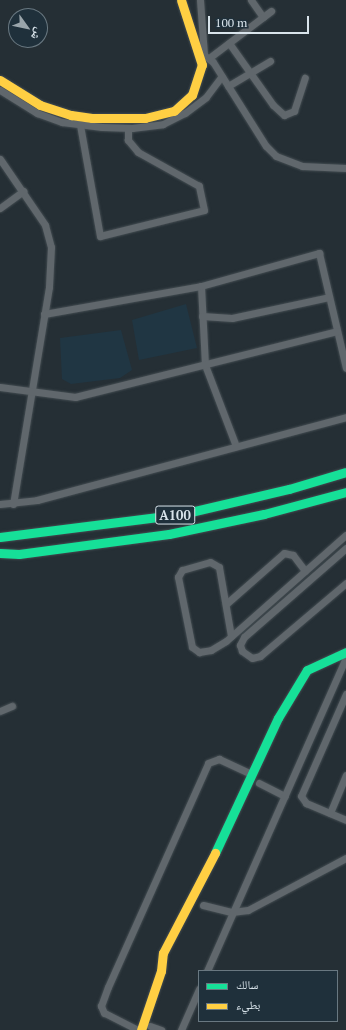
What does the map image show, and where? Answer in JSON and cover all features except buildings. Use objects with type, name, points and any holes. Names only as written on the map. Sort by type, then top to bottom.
[{"type":"main road","points":[[0,80],[40,105],[71,115],[116,119],[160,116],[174,111],[192,95],[200,76],[204,55],[181,0]]},
{"type":"main road","name":"A100","points":[[0,537],[74,529],[182,514],[290,489],[346,472]]},
{"type":"main road","name":"A100","points":[[0,553],[19,554],[169,534],[232,522],[346,492]]},
{"type":"main road","points":[[139,1030],[161,971],[162,954],[201,883],[251,774],[303,674],[314,665],[346,652]]},
{"type":"street","points":[[200,0],[204,55],[222,76],[266,146],[276,156],[302,166],[346,168]]},
{"type":"street","points":[[252,0],[263,17]]},
{"type":"street","points":[[204,55],[229,42],[271,11]]},
{"type":"street","points":[[229,42],[273,105],[287,115],[294,111],[305,78]]},
{"type":"street","points":[[228,86],[270,61]]},
{"type":"street","points":[[0,90],[46,116],[80,125],[128,128],[163,124],[185,113],[206,97],[222,76]]},
{"type":"street","points":[[80,125],[100,236],[204,210],[199,186],[138,152],[128,140],[128,128]]},
{"type":"street","points":[[0,159],[45,225],[51,247],[44,314],[13,504]]},
{"type":"street","points":[[0,208],[23,191]]},
{"type":"street","points":[[44,314],[201,286],[319,253],[346,368]]},
{"type":"street","points":[[201,286],[205,365],[236,446]]},
{"type":"street","points":[[202,316],[232,318],[329,297]]},
{"type":"street","points":[[0,387],[75,397],[337,331]]},
{"type":"street","points":[[0,504],[13,504],[37,500],[346,417]]},
{"type":"street","points":[[231,636],[226,604],[217,565],[208,562],[187,567],[180,572],[178,577],[193,649],[199,652],[211,650],[231,636],[346,535]]},
{"type":"street","points":[[346,548],[244,636],[240,645],[242,651],[252,658],[260,656],[346,583]]},
{"type":"street","points":[[226,604],[284,553],[293,555],[305,571]]},
{"type":"street","points":[[207,970],[346,658]]},
{"type":"street","points":[[346,694],[302,793],[306,803],[346,820]]},
{"type":"street","points":[[0,711],[12,706]]},
{"type":"street","points":[[139,1030],[104,1014],[101,1006],[153,879],[208,763],[219,759],[251,774]]},
{"type":"street","points":[[330,813],[346,775]]},
{"type":"street","points":[[259,784],[285,796]]},
{"type":"street","points":[[203,905],[232,912],[248,910],[346,858]]},
{"type":"street","points":[[181,1030],[198,991]]},
{"type":"street","points":[[150,1026],[161,1030]]},
{"type":"shaded area","points":[[186,304],[197,348],[139,360],[132,320]]},
{"type":"shaded area","points":[[121,330],[132,370],[120,378],[71,384],[62,379],[60,338]]},
{"type":"traffic: fast","points":[[0,537],[182,514],[289,489],[346,472]]},
{"type":"traffic: fast","points":[[0,553],[19,554],[169,534],[264,514],[346,492]]},
{"type":"traffic: fast","points":[[215,853],[278,718],[307,670],[346,652]]},
{"type":"traffic: slow","points":[[0,80],[40,105],[71,115],[92,118],[145,118],[174,111],[192,95],[202,65],[181,0]]},
{"type":"traffic: slow","points":[[141,1030],[161,971],[163,953],[215,853]]}]
